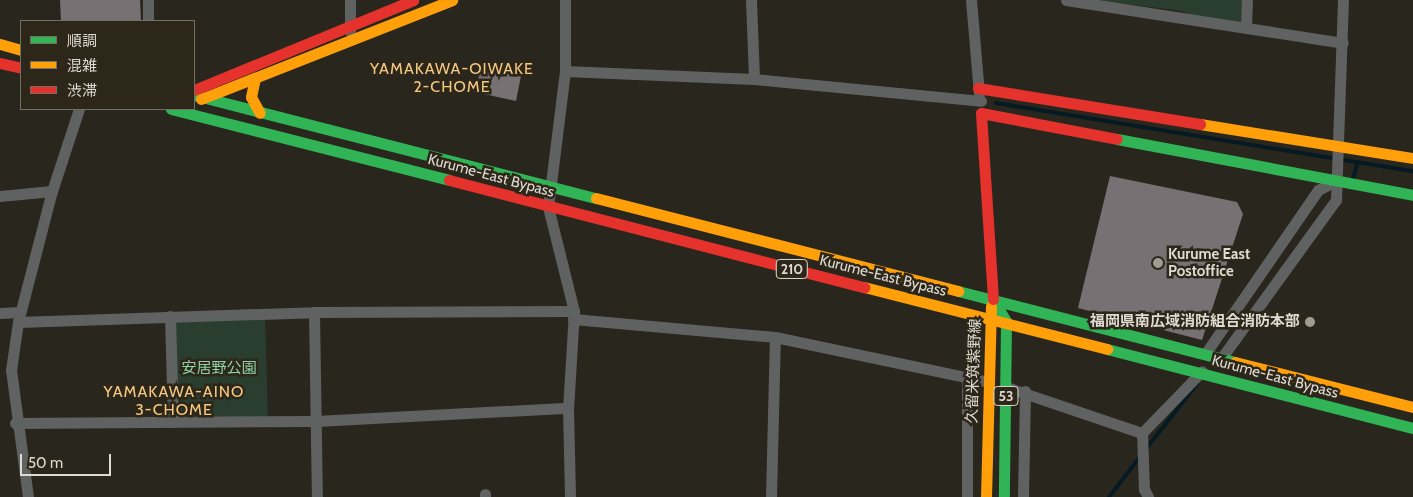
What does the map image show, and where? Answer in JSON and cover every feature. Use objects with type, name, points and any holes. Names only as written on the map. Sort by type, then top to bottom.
[{"type":"main road","points":[[195,100],[350,25],[413,0]]},
{"type":"main road","points":[[195,101],[452,0]]},
{"type":"main road","points":[[0,44],[20,50]]},
{"type":"main road","points":[[0,63],[20,68]]},
{"type":"main road","points":[[255,78],[251,97],[260,113]]},
{"type":"main road","points":[[978,88],[1341,144],[1413,158]]},
{"type":"main road","name":"Kurume-East Bypass","points":[[195,105],[260,113],[1205,354],[1225,357],[1413,407]]},
{"type":"main road","name":"Kurume-East Bypass","points":[[195,106],[548,207],[1006,321],[1413,428]]},
{"type":"main road","points":[[993,299],[981,113],[1413,195]]},
{"type":"main road","name":"久留米筑紫野線","points":[[986,497],[989,317],[993,299]]},
{"type":"main road","name":"久留米筑紫野線","points":[[993,299],[1006,321],[1004,497]]},
{"type":"street","points":[[148,0],[148,20]]},
{"type":"street","points":[[350,0],[350,40]]},
{"type":"street","points":[[565,0],[565,72],[548,207],[573,315],[568,408],[570,497]]},
{"type":"street","points":[[751,0],[754,78]]},
{"type":"street","points":[[971,0],[981,113]]},
{"type":"street","points":[[1066,0],[1343,43]]},
{"type":"street","points":[[1246,27],[1247,0]]},
{"type":"street","points":[[1148,497],[1144,490],[1142,432],[1200,373],[1225,357],[1336,200],[1336,181],[1341,144],[1343,0]]},
{"type":"street","points":[[565,72],[754,78],[981,101]]},
{"type":"street","points":[[28,497],[15,423],[11,370],[19,317],[52,191],[79,110]]},
{"type":"street","points":[[1205,354],[1318,190],[1336,181]]},
{"type":"street","points":[[0,196],[52,191]]},
{"type":"street","points":[[0,313],[19,317],[170,316],[314,312],[573,315],[775,337],[988,382]]},
{"type":"street","points":[[314,312],[317,497]]},
{"type":"street","points":[[170,316],[173,422]]},
{"type":"street","points":[[771,497],[775,337]]},
{"type":"street","points":[[966,497],[968,379]]},
{"type":"street","points":[[1006,387],[1024,391],[1142,432]]},
{"type":"street","points":[[1023,497],[1024,391]]},
{"type":"street","points":[[15,423],[316,421],[568,408]]},
{"type":"green space","points":[[1097,0],[1245,0],[1246,27],[1218,25],[1182,11]]},
{"type":"green space","name":"安居野公園","points":[[265,314],[268,421],[173,422],[170,316]]},
{"type":"building","points":[[60,0],[140,0],[141,20],[61,20]]},
{"type":"building","points":[[481,68],[521,76],[516,101],[475,92]]},
{"type":"building","name":"Kurume East Postoffice","points":[[1110,176],[1237,202],[1243,214],[1202,340],[1078,308]]},
{"type":"waterway","points":[[996,103],[1413,171]]},
{"type":"waterway","points":[[1353,178],[1358,162]]},
{"type":"waterway","points":[[1145,450],[1198,383]]},
{"type":"waterway","points":[[1109,497],[1139,458]]},
{"type":"traffic: fast","points":[[195,95],[596,198]]},
{"type":"traffic: fast","points":[[175,110],[449,180]]},
{"type":"traffic: fast","points":[[1117,139],[1413,195]]},
{"type":"traffic: fast","points":[[958,291],[1235,362]]},
{"type":"traffic: fast","points":[[1000,311],[1006,321],[1004,497]]},
{"type":"traffic: fast","points":[[1107,349],[1413,428]]},
{"type":"traffic: slow","points":[[201,99],[452,0]]},
{"type":"traffic: slow","points":[[0,44],[20,50]]},
{"type":"traffic: slow","points":[[255,78],[251,97],[260,113]]},
{"type":"traffic: slow","points":[[1200,124],[1413,158]]},
{"type":"traffic: slow","points":[[596,198],[958,291]]},
{"type":"traffic: slow","points":[[864,287],[1107,349]]},
{"type":"traffic: slow","points":[[986,497],[991,306]]},
{"type":"traffic: slow","points":[[1235,362],[1413,407]]},
{"type":"traffic: jam","points":[[195,90],[413,0]]},
{"type":"traffic: jam","points":[[0,63],[20,68]]},
{"type":"traffic: jam","points":[[978,88],[1200,124]]},
{"type":"traffic: jam","points":[[993,299],[981,113],[1117,139]]},
{"type":"traffic: jam","points":[[449,180],[864,287]]},
{"type":"place","name":"Kurume East Postoffice","points":[[1158,263]]},
{"type":"place","name":"福岡県南広域消防組合消防本部","points":[[1310,322]]},
{"type":"district","name":"YAMAKAWA-OIWAKE 2-CHOME","points":[[452,78]]},
{"type":"district","name":"YAMAKAWA-AINO 3-CHOME","points":[[174,401]]}]
